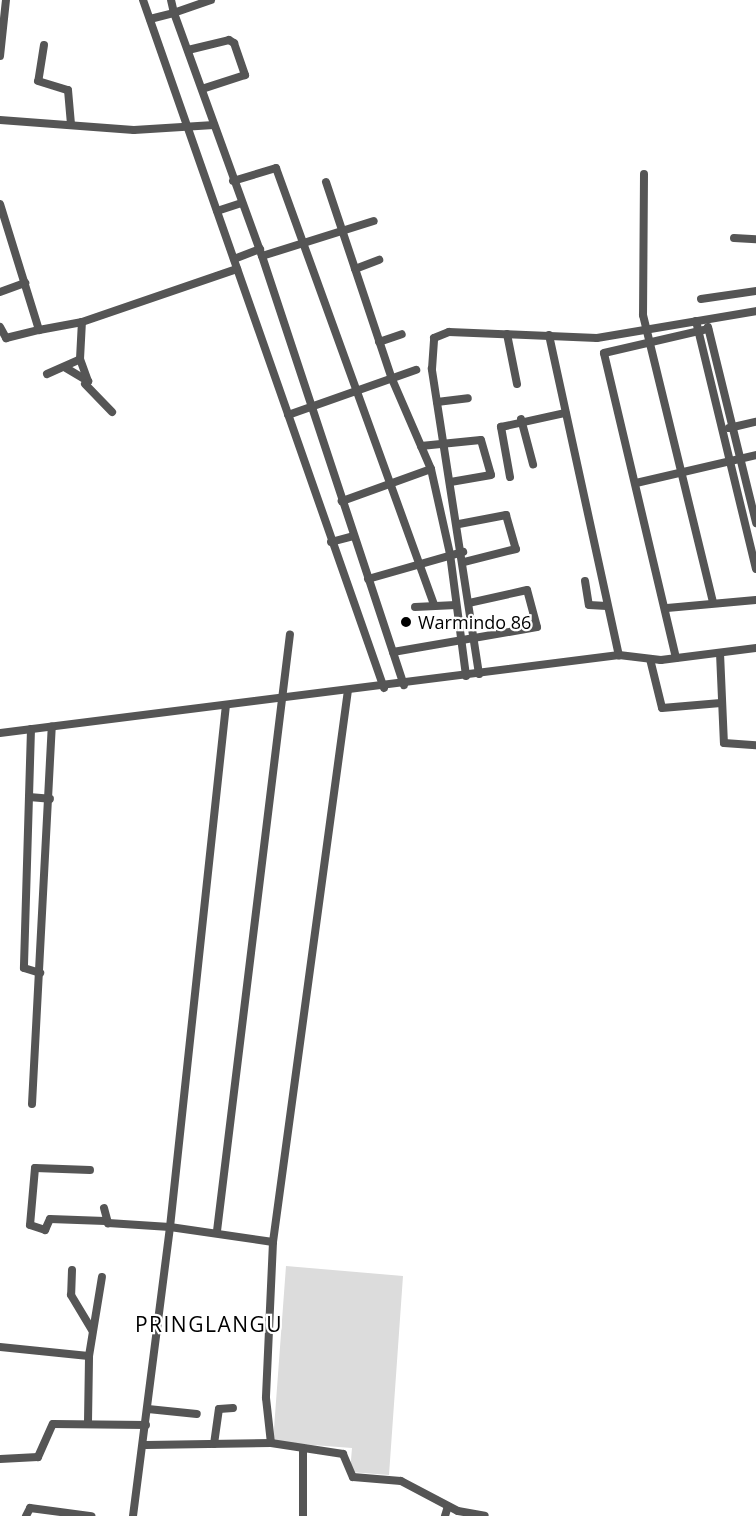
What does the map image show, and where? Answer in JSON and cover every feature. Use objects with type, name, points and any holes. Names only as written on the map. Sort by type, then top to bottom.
[{"type":"street","points":[[0,56],[6,0]]},
{"type":"street","points":[[143,0],[384,688]]},
{"type":"street","points":[[171,0],[233,181],[261,253],[404,685]]},
{"type":"street","points":[[150,19],[211,0]]},
{"type":"street","points":[[188,50],[229,39],[234,43],[245,75],[202,89]]},
{"type":"street","points":[[44,45],[38,81],[68,90],[71,125]]},
{"type":"street","points":[[0,120],[189,129],[214,125]]},
{"type":"street","points":[[233,181],[276,168],[434,604]]},
{"type":"street","points":[[644,174],[643,315],[713,603]]},
{"type":"street","points":[[326,182],[392,379],[431,469],[457,554],[464,562],[479,674]]},
{"type":"street","points":[[217,211],[241,203]]},
{"type":"street","points":[[1,208],[39,330]]},
{"type":"street","points":[[234,260],[303,243],[374,220]]},
{"type":"street","points":[[734,238],[756,239]]},
{"type":"street","points":[[354,269],[379,260]]},
{"type":"street","points":[[0,327],[6,338],[82,322],[237,269]]},
{"type":"street","points":[[0,292],[25,284]]},
{"type":"street","points":[[701,299],[756,291]]},
{"type":"street","points":[[466,676],[456,605],[459,524],[442,442],[430,355],[434,338],[449,332],[549,335],[646,330],[756,311]]},
{"type":"street","points":[[706,318],[756,523]]},
{"type":"street","points":[[696,321],[756,569]]},
{"type":"street","points":[[82,322],[80,359],[85,384]]},
{"type":"street","points":[[676,658],[667,608],[604,353],[708,329]]},
{"type":"street","points":[[379,342],[402,334]]},
{"type":"street","points":[[507,334],[517,384]]},
{"type":"street","points":[[549,335],[619,655]]},
{"type":"street","points":[[47,374],[66,368],[80,359]]},
{"type":"street","points":[[66,368],[112,412]]},
{"type":"street","points":[[288,415],[310,405],[416,370]]},
{"type":"street","points":[[437,402],[468,398]]},
{"type":"street","points":[[510,477],[500,430],[521,419],[565,413]]},
{"type":"street","points":[[521,419],[533,464]]},
{"type":"street","points":[[721,430],[756,422]]},
{"type":"street","points":[[421,446],[442,442],[481,440],[491,472],[451,482]]},
{"type":"street","points":[[636,483],[756,455]]},
{"type":"street","points":[[342,501],[431,469]]},
{"type":"street","points":[[459,524],[503,514],[516,549],[464,562]]},
{"type":"street","points":[[331,542],[353,536]]},
{"type":"street","points":[[368,579],[418,561],[457,554]]},
{"type":"street","points":[[585,581],[589,605],[607,606]]},
{"type":"street","points":[[393,652],[474,641],[537,627],[527,590],[469,603]]},
{"type":"street","points":[[667,608],[756,600]]},
{"type":"street","points":[[415,608],[434,604],[456,605]]},
{"type":"street","points":[[217,1231],[285,698],[290,634]]},
{"type":"street","points":[[0,734],[348,690],[384,688],[619,655],[650,659],[676,658],[756,648]]},
{"type":"street","points":[[720,653],[723,743],[756,745]]},
{"type":"street","points":[[650,659],[662,708],[721,703]]},
{"type":"street","points":[[271,1443],[266,1398],[273,1242],[348,690]]},
{"type":"street","points":[[133,1516],[146,1445],[146,1425],[170,1227],[226,705]]},
{"type":"street","points":[[32,1104],[50,799],[52,727]]},
{"type":"street","points":[[31,729],[24,968],[40,973]]},
{"type":"street","points":[[29,796],[50,799]]},
{"type":"street","points":[[90,1170],[35,1168],[30,1225],[45,1230],[50,1219],[105,1221],[217,1231],[273,1242]]},
{"type":"street","points":[[104,1208],[105,1221]]},
{"type":"street","points":[[72,1269],[71,1295],[92,1330]]},
{"type":"street","points":[[88,1422],[89,1356],[102,1277]]},
{"type":"street","points":[[0,1347],[89,1356]]},
{"type":"street","points":[[148,1408],[197,1414]]},
{"type":"street","points":[[214,1444],[219,1409],[234,1408]]},
{"type":"street","points":[[0,1459],[38,1457],[49,1426],[88,1422],[146,1425]]},
{"type":"street","points":[[146,1445],[271,1443],[303,1450],[342,1453],[353,1477],[400,1481],[448,1506],[485,1516]]},
{"type":"street","points":[[303,1450],[303,1516]]},
{"type":"street","points":[[445,1516],[448,1506]]},
{"type":"street","points":[[26,1516],[30,1508],[91,1516]]},
{"type":"shaded area","points":[[286,1266],[403,1276],[389,1475],[350,1472],[352,1448],[273,1442]]},
{"type":"place","name":"Warmindo 86","points":[[406,622]]},
{"type":"district","name":"PRINGLANGU","points":[[209,1324]]}]
